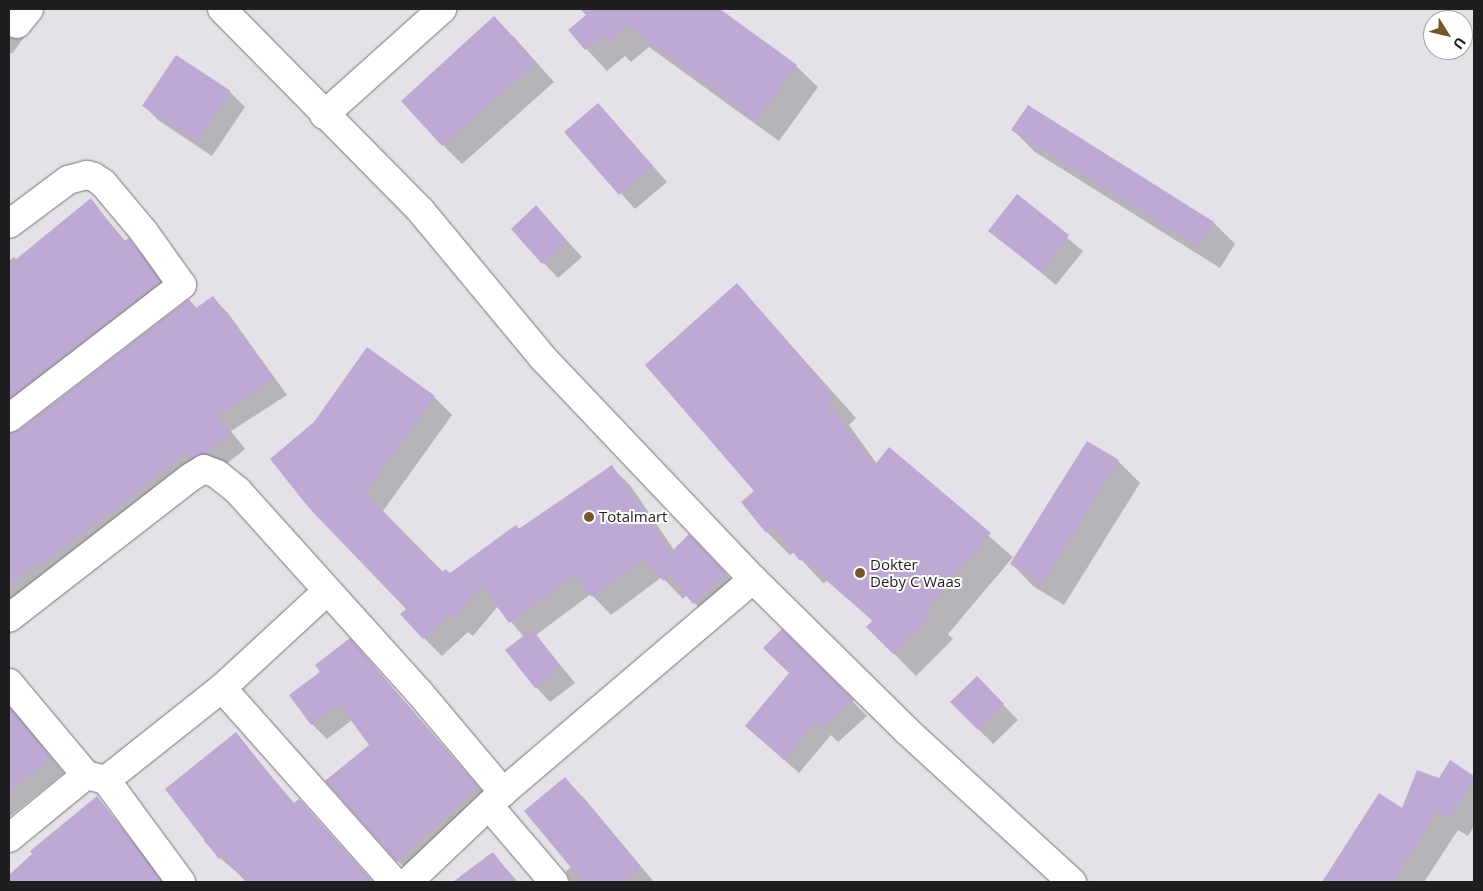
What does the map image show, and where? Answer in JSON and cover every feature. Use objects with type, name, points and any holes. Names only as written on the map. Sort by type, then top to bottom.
[{"type":"street","points":[[222,9],[324,116],[421,211],[543,358],[753,579],[907,731],[1072,882]]},
{"type":"street","points":[[324,116],[442,9]]},
{"type":"street","points":[[9,224],[68,180],[87,175],[94,177],[103,183],[144,232],[182,285],[9,418]]},
{"type":"street","points":[[9,618],[204,470],[217,474],[238,491],[326,592],[418,692],[554,882]]},
{"type":"street","points":[[408,882],[496,799],[753,579]]},
{"type":"street","points":[[9,838],[222,688],[326,592]]},
{"type":"street","points":[[9,683],[96,777],[181,882]]},
{"type":"street","points":[[222,688],[394,882]]},
{"type":"building","points":[[580,9],[720,9],[797,65],[756,121],[627,26],[609,42],[603,35],[585,50],[568,30],[586,15]]},
{"type":"building","points":[[494,16],[536,62],[442,146],[401,101]]},
{"type":"building","points":[[176,55],[231,91],[197,142],[142,106]]},
{"type":"building","points":[[598,103],[653,166],[619,195],[564,132]]},
{"type":"building","points":[[1028,105],[1214,222],[1198,247],[1011,130]]},
{"type":"building","points":[[1017,194],[1069,235],[1041,272],[988,231]]},
{"type":"building","points":[[91,198],[123,242],[129,238],[160,282],[9,398],[9,265]]},
{"type":"building","points":[[536,205],[568,242],[542,264],[511,229]]},
{"type":"building","points":[[737,283],[834,395],[827,402],[874,466],[889,447],[991,533],[926,610],[931,616],[893,654],[866,627],[873,620],[803,559],[800,561],[773,527],[766,533],[741,502],[754,491],[645,365]]},
{"type":"building","points":[[213,296],[274,379],[217,416],[231,433],[206,454],[191,459],[186,453],[120,506],[39,566],[36,563],[9,586],[9,433],[19,430],[189,299],[196,308]]},
{"type":"building","points":[[367,347],[435,396],[366,492],[408,539],[443,572],[445,569],[450,573],[516,525],[519,529],[612,465],[671,552],[689,534],[727,574],[693,604],[670,576],[664,581],[642,560],[592,597],[575,575],[509,623],[482,586],[454,618],[449,614],[423,639],[400,614],[406,609],[309,508],[270,459],[314,422]]},
{"type":"building","points":[[1087,441],[1119,460],[1042,584],[1010,564]]},
{"type":"building","points":[[532,629],[561,667],[535,688],[505,650]]},
{"type":"building","points":[[782,629],[854,700],[822,728],[816,721],[784,760],[745,726],[789,673],[763,648]]},
{"type":"building","points":[[350,638],[478,787],[397,862],[325,781],[369,745],[339,704],[311,725],[289,695],[320,672],[315,665]]},
{"type":"building","points":[[977,676],[1004,704],[978,730],[950,702]]},
{"type":"building","points":[[9,707],[51,758],[9,792]]},
{"type":"building","points":[[236,732],[293,804],[299,799],[373,882],[246,882],[222,856],[219,859],[165,789]]},
{"type":"building","points":[[1450,760],[1474,776],[1474,779],[1448,818],[1438,811],[1392,882],[1322,882],[1379,793],[1402,808],[1417,770],[1439,778]]},
{"type":"building","points":[[565,777],[641,868],[624,882],[583,882],[524,811]]},
{"type":"building","points":[[97,796],[162,882],[9,882],[9,875],[32,854],[30,851]]},
{"type":"building","points":[[493,852],[516,882],[453,882]]},
{"type":"place","name":"Totalmart","points":[[589,517]]},
{"type":"place","name":"Dokter Deby C Waas","points":[[860,573]]}]
